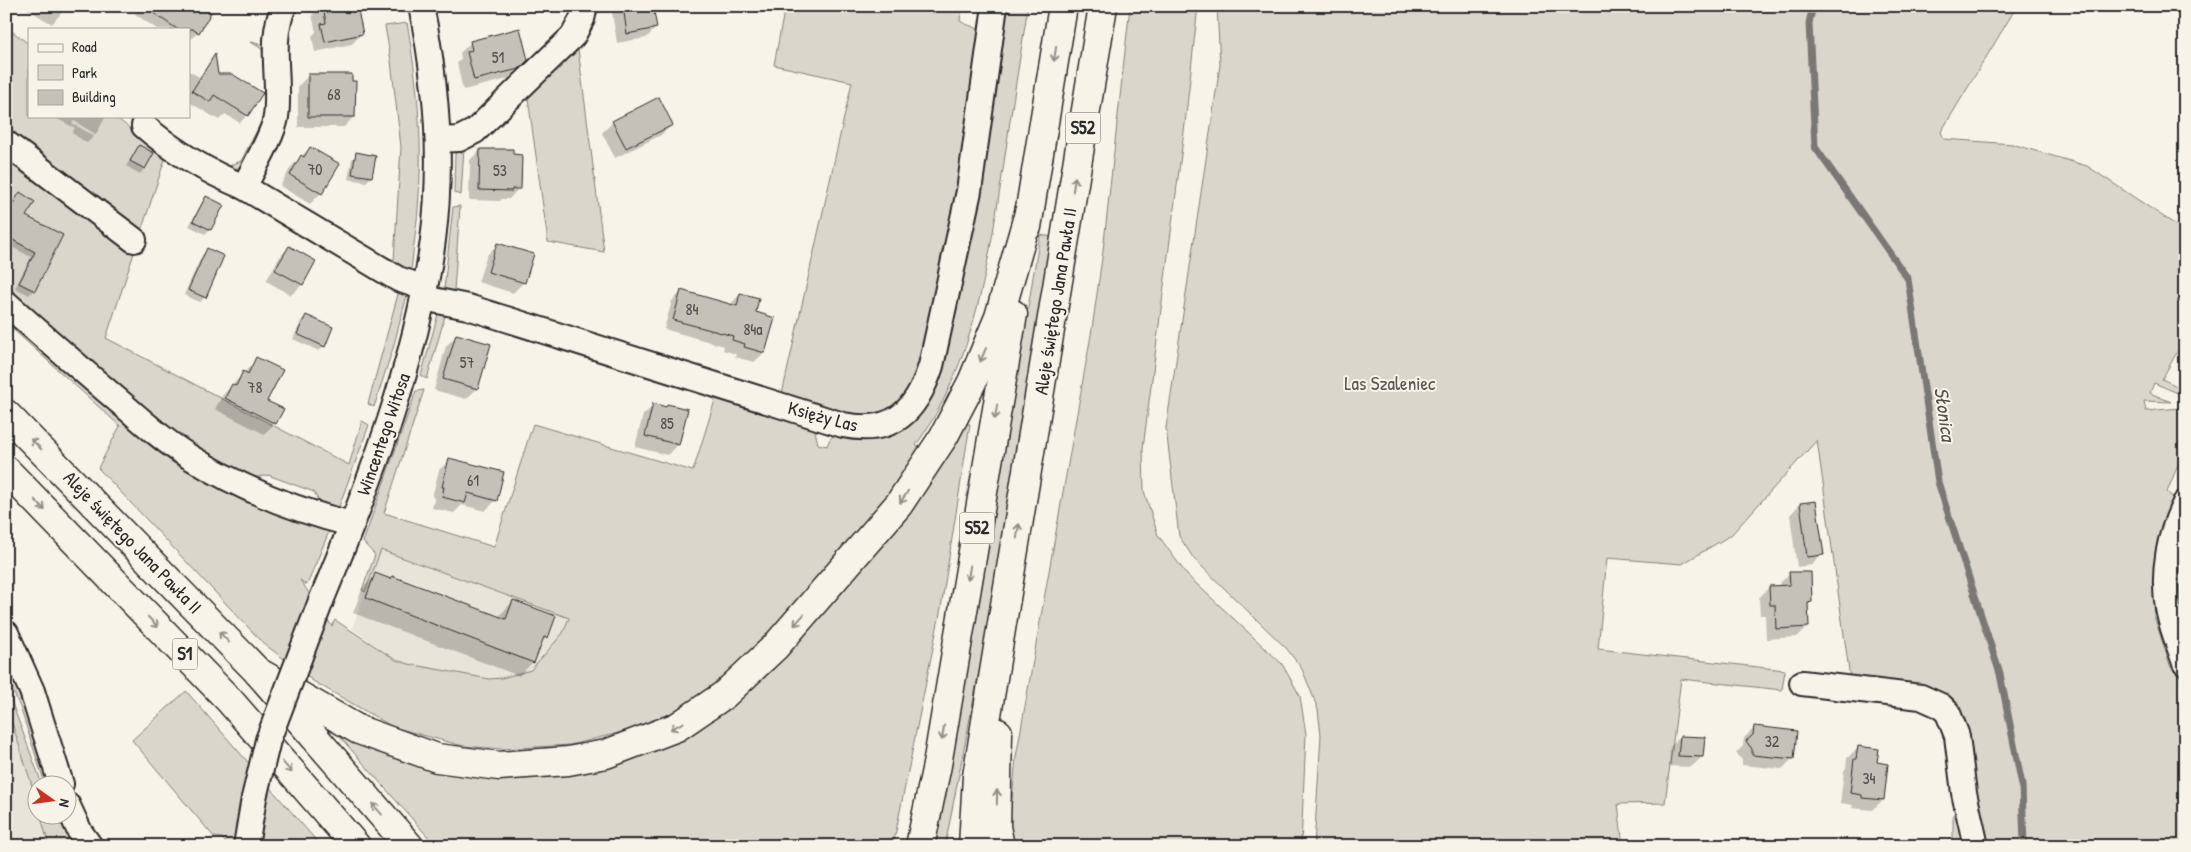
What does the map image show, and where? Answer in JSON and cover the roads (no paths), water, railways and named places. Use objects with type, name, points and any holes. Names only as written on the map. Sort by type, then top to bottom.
[{"type":"highway","name":"Aleje świętego Jana Pawła II","points":[[1030,209],[1063,6]]},
{"type":"highway","name":"Aleje świętego Jana Pawła II","points":[[1007,597],[1103,6]]},
{"type":"highway","points":[[258,672],[359,730],[437,758],[499,766],[568,761],[606,754],[677,727],[724,695],[775,647],[899,504],[944,436],[972,382],[998,317],[1030,209]]},
{"type":"highway","name":"S52","points":[[920,846],[937,765],[1030,209]]},
{"type":"highway","name":"Aleje świętego Jana Pawła II","points":[[6,414],[258,672]]},
{"type":"highway","name":"S1","points":[[6,470],[230,701],[356,846]]},
{"type":"highway","points":[[1000,846],[996,827],[997,745],[1007,597]]},
{"type":"highway","name":"S52","points":[[977,776],[1007,597]]},
{"type":"highway","name":"S1","points":[[258,672],[409,846]]},
{"type":"highway","points":[[973,846],[977,776]]},
{"type":"street","points":[[244,187],[275,120],[277,104],[276,29],[284,6]]},
{"type":"street","name":"Wincentego Witosa","points":[[246,846],[254,798],[268,740],[351,524],[394,405],[424,293],[433,238],[438,140],[433,80],[422,6]]},
{"type":"street","points":[[438,140],[459,139],[475,131],[573,36],[582,19],[585,6]]},
{"type":"street","name":"Księży Las","points":[[144,126],[180,154],[218,176],[244,187],[424,293],[843,425],[872,428],[895,420],[915,404],[931,366],[969,191],[995,6]]},
{"type":"street","points":[[6,143],[134,240]]},
{"type":"street","points":[[6,303],[68,359],[166,441],[190,458],[265,496],[292,507],[351,524]]},
{"type":"street","points":[[2183,653],[2168,609],[2166,587],[2170,539],[2185,503]]},
{"type":"street","points":[[6,633],[32,690],[57,774]]},
{"type":"street","points":[[1802,683],[1921,697],[1932,700],[1948,713],[1957,736],[1964,793],[1976,846]]},
{"type":"street","points":[[962,846],[977,776]]},
{"type":"street","points":[[76,824],[90,846]]},
{"type":"waterway","name":"Słonica","points":[[1813,6],[1809,23],[1815,147],[1908,279],[1938,482],[2000,674],[2022,785],[2024,846]]},
{"type":"park label","name":"Las Szaleniec","points":[[1390,383]]}]
